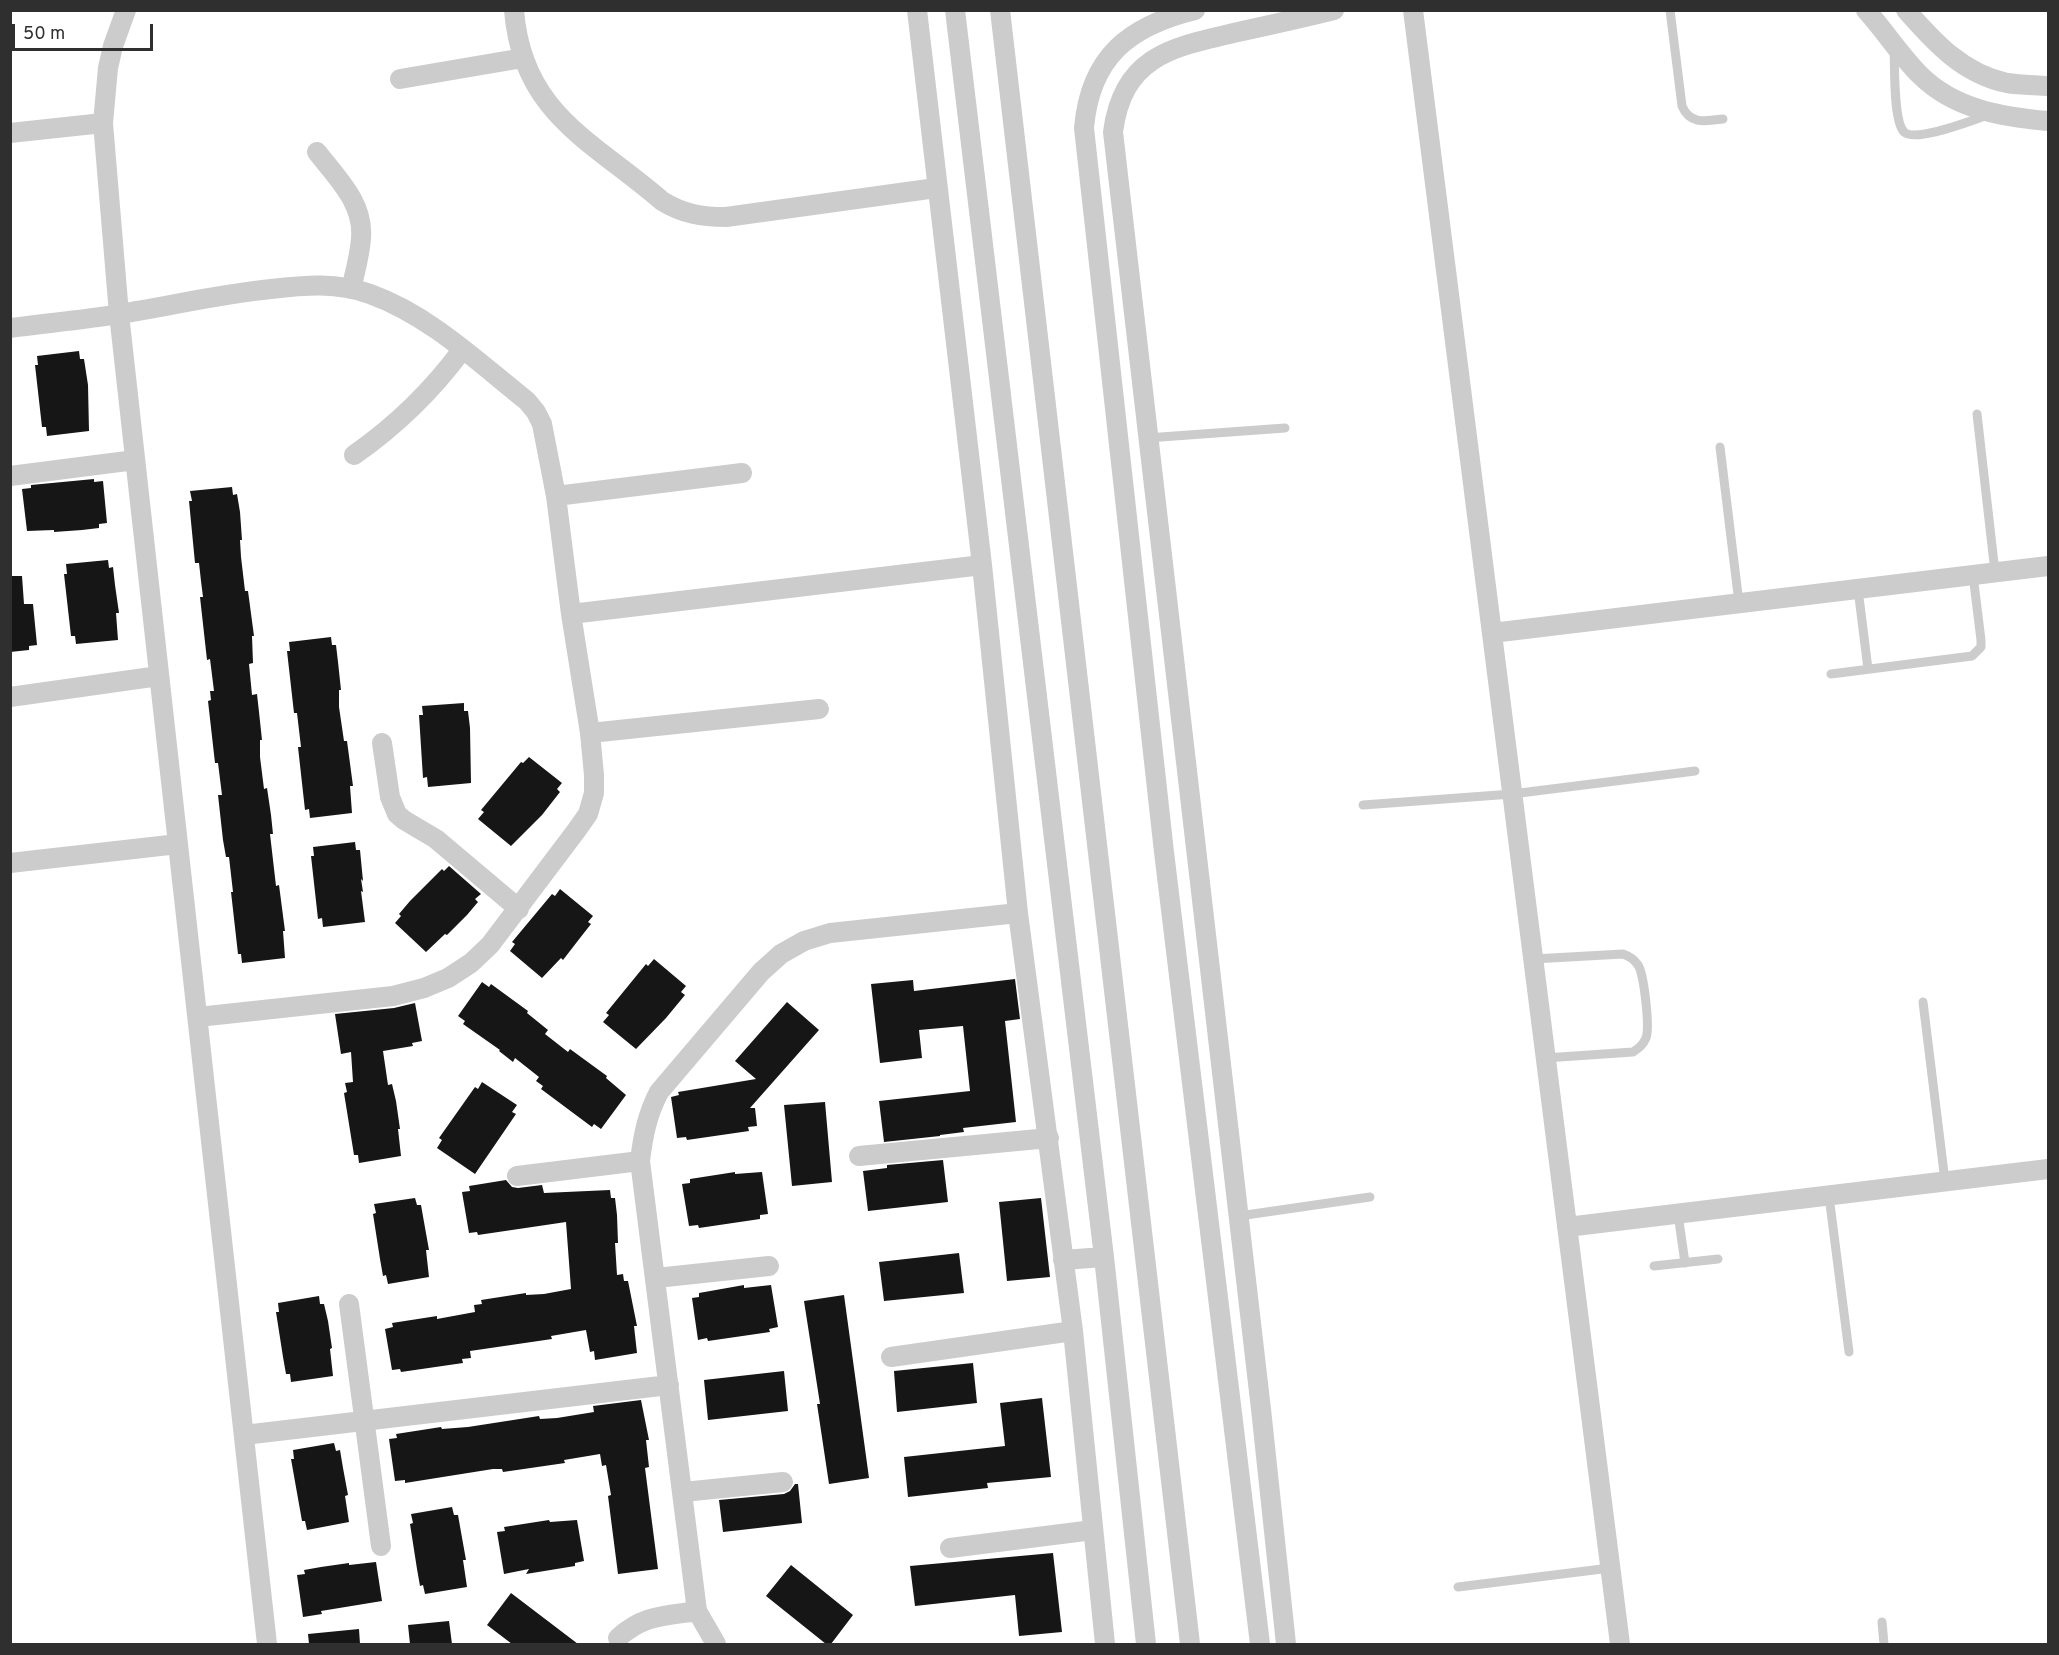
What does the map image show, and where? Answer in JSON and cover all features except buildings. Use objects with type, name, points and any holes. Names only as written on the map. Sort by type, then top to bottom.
[{"type":"street","points":[[126,10],[108,68],[103,123],[119,314],[267,1644]]},
{"type":"street","points":[[514,10],[516,31],[523,58],[540,93],[567,126],[662,201],[686,213],[726,217],[936,188]]},
{"type":"street","points":[[916,10],[981,565],[1018,913],[1073,1331],[1105,1644]]},
{"type":"street","points":[[955,10],[1104,1257],[1146,1644]]},
{"type":"street","points":[[1000,10],[1190,1644]]},
{"type":"street","points":[[1195,10],[1160,20],[1132,35],[1109,57],[1093,84],[1085,113],[1084,128],[1164,852],[1260,1644]]},
{"type":"street","points":[[1286,1644],[1239,1216],[1113,132],[1120,101],[1137,73],[1149,62],[1178,46],[1334,10]]},
{"type":"street","points":[[1413,10],[1620,1644]]},
{"type":"street","points":[[1866,10],[1893,44],[1937,89],[1974,108],[1993,114],[2049,121]]},
{"type":"street","points":[[1906,10],[1944,51],[1973,70],[2007,83],[2049,86]]},
{"type":"street","points":[[400,79],[523,58]]},
{"type":"street","points":[[10,133],[103,123]]},
{"type":"street","points":[[317,152],[352,197],[359,215],[362,236],[351,289]]},
{"type":"street","points":[[1096,244],[1124,240]]},
{"type":"street","points":[[10,328],[119,314],[226,294],[322,284],[351,289],[396,305],[420,319],[527,401],[542,424],[556,496],[571,614],[590,733],[594,793],[588,814],[490,945],[471,963],[448,978],[424,988],[393,996],[198,1017]]},
{"type":"street","points":[[354,455],[410,411],[462,350]]},
{"type":"street","points":[[10,476],[135,460]]},
{"type":"street","points":[[556,496],[742,473]]},
{"type":"street","points":[[571,614],[981,565]]},
{"type":"street","points":[[1492,633],[2049,566]]},
{"type":"street","points":[[10,697],[159,676]]},
{"type":"street","points":[[590,733],[819,709]]},
{"type":"street","points":[[382,743],[390,797],[398,814],[436,839],[519,909]]},
{"type":"street","points":[[10,863],[178,844]]},
{"type":"street","points":[[1164,852],[1195,848]]},
{"type":"street","points":[[716,1644],[708,1635],[697,1611],[640,1161],[644,1130],[650,1110],[659,1092],[761,972],[781,954],[804,941],[830,933],[1018,913]]},
{"type":"street","points":[[859,1156],[1049,1138]]},
{"type":"street","points":[[517,1176],[640,1161]]},
{"type":"street","points":[[1567,1227],[2049,1169]]},
{"type":"street","points":[[1063,1260],[1104,1257]]},
{"type":"street","points":[[656,1278],[769,1266]]},
{"type":"street","points":[[349,1304],[381,1546]]},
{"type":"street","points":[[891,1357],[1073,1331]]},
{"type":"street","points":[[244,1435],[669,1385]]},
{"type":"street","points":[[683,1492],[783,1482]]},
{"type":"street","points":[[950,1548],[1093,1530]]},
{"type":"street","points":[[618,1638],[630,1627],[649,1618],[697,1611]]},
{"type":"lane","points":[[1670,10],[1684,112],[1697,121],[1723,119]]},
{"type":"lane","points":[[1893,44],[1898,120],[1903,131],[1909,135],[1922,136],[1993,114]]},
{"type":"lane","points":[[1977,414],[1995,572]]},
{"type":"lane","points":[[1147,438],[1285,428]]},
{"type":"lane","points":[[1720,447],[1739,603]]},
{"type":"lane","points":[[1832,674],[1966,657],[1978,652],[1981,640],[1974,575]]},
{"type":"lane","points":[[1858,589],[1868,669]]},
{"type":"lane","points":[[1363,805],[1512,794],[1695,771]]},
{"type":"lane","points":[[1533,959],[1623,954],[1635,960],[1641,972],[1647,1029],[1645,1040],[1638,1049],[1633,1052],[1545,1058]]},
{"type":"lane","points":[[1923,1002],[1946,1181]]},
{"type":"lane","points":[[1829,1196],[1850,1352]]},
{"type":"lane","points":[[1239,1216],[1370,1197]]},
{"type":"lane","points":[[1678,1214],[1684,1263]]},
{"type":"lane","points":[[1654,1266],[1718,1259]]},
{"type":"lane","points":[[1458,1587],[1610,1568]]},
{"type":"lane","points":[[1882,1622],[1884,1644]]}]
